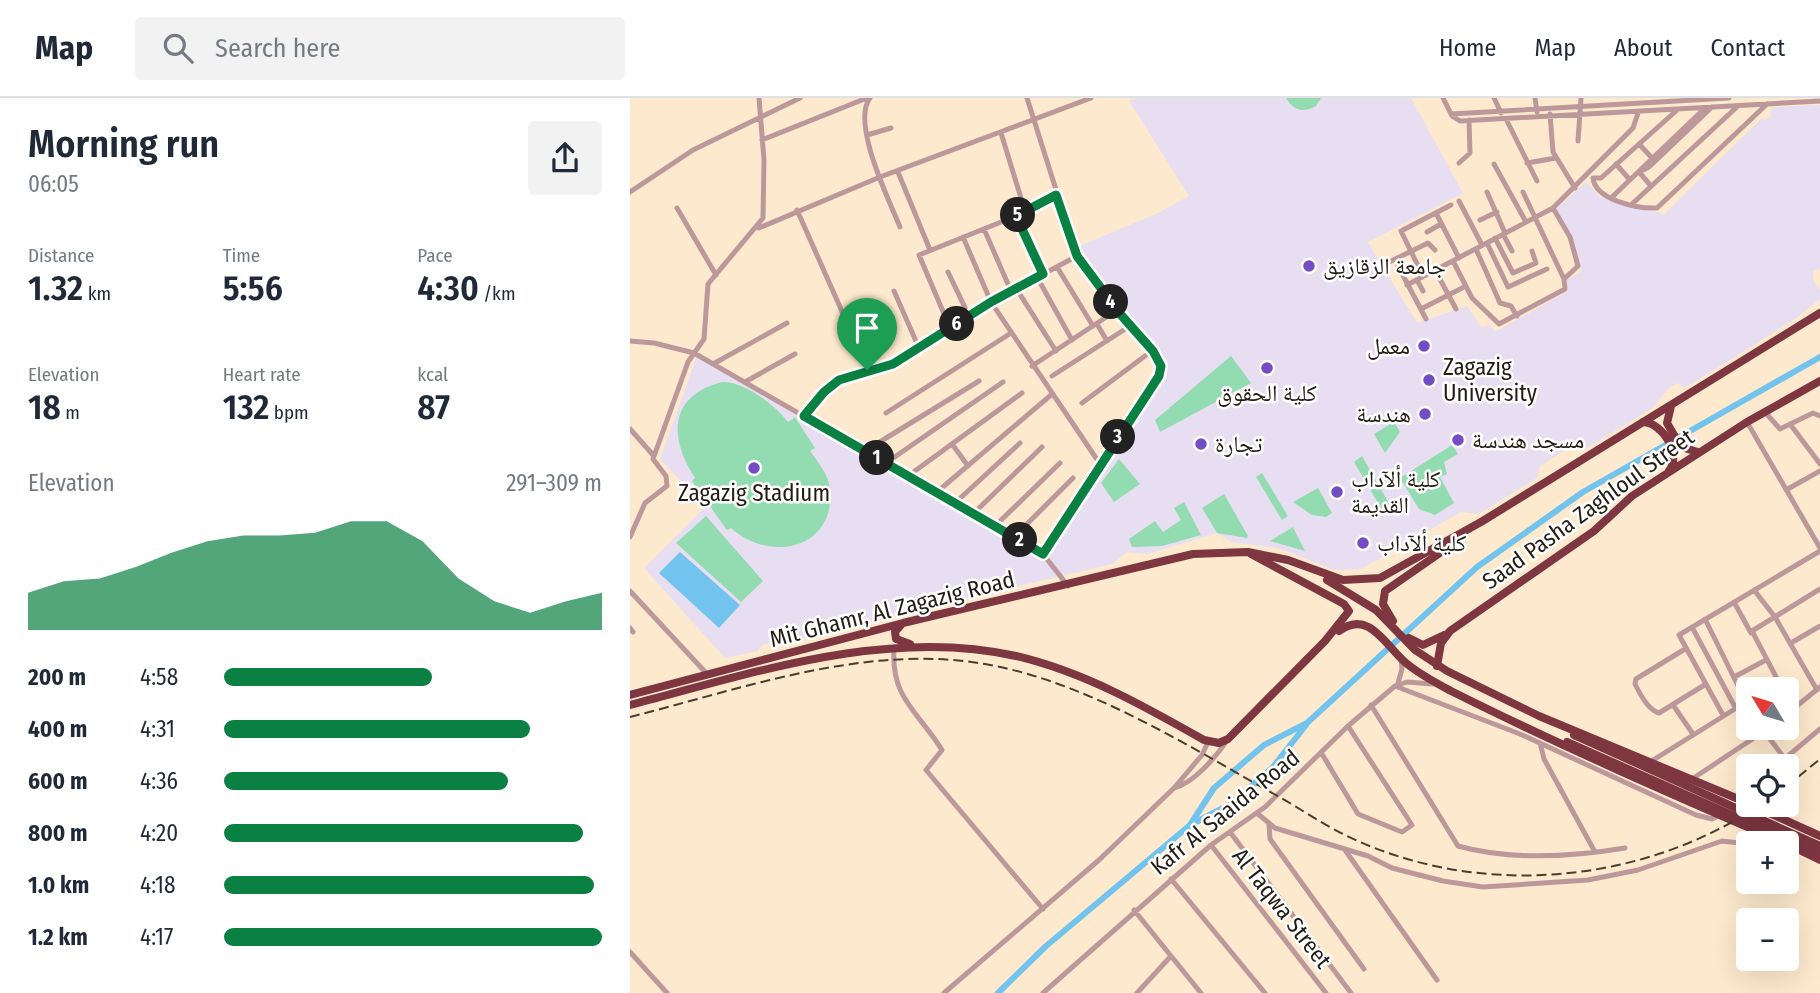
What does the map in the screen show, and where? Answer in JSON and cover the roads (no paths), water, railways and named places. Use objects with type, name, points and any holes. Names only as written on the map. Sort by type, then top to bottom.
[{"type":"highway","points":[[1310,568],[1343,580],[1373,580],[1465,531],[1820,313]]},
{"type":"highway","name":"Saad Pasha Zaghloul Street","points":[[1413,644],[1426,644],[1450,631],[1594,531],[1633,496],[1667,473],[1746,422],[1820,381]]},
{"type":"highway","points":[[1663,425],[1673,403]]},
{"type":"highway","points":[[1643,422],[1663,425]]},
{"type":"highway","points":[[1663,425],[1677,449],[1675,461],[1667,473]]},
{"type":"highway","points":[[1677,449],[1700,452]]},
{"type":"highway","points":[[1390,621],[1383,604],[1385,591],[1458,541],[1465,531]]},
{"type":"highway","points":[[1208,742],[1228,739],[1347,617],[1349,607],[1248,552]]},
{"type":"highway","name":"Mit Ghamr, Al Zagazig Road","points":[[630,695],[903,623],[1068,586],[1193,554],[1248,552],[1310,568]]},
{"type":"highway","points":[[1310,568],[1390,621],[1437,666],[1539,716],[1736,798]]},
{"type":"highway","points":[[903,623],[895,632],[896,639],[926,646]]},
{"type":"highway","points":[[1325,641],[1353,623],[1367,625],[1400,657],[1440,685],[1539,739],[1756,831]]},
{"type":"highway","points":[[1437,666],[1441,643],[1450,631]]},
{"type":"highway","points":[[857,636],[867,644],[866,652]]},
{"type":"highway","name":"Mit Ghamr, Al Zagazig Road","points":[[630,705],[759,672],[866,652],[926,646],[981,650],[1054,667],[1126,697],[1208,742]]},
{"type":"highway","points":[[1539,716],[1571,738],[1820,854]]},
{"type":"highway","points":[[1539,739],[1571,738],[1820,846]]},
{"type":"highway","points":[[1778,817],[1820,836]]},
{"type":"highway","points":[[1799,850],[1820,860]]},
{"type":"street","points":[[630,536],[645,503],[667,486],[666,476],[654,463],[654,456],[688,362],[704,339],[707,289],[763,218],[765,206],[759,98]]},
{"type":"street","points":[[630,192],[693,150],[760,115],[800,98]]},
{"type":"street","points":[[762,140],[869,98]]},
{"type":"street","points":[[869,98],[863,111],[867,135],[900,227]]},
{"type":"street","points":[[1037,98],[1027,100],[1077,256],[1117,310],[1161,362],[1160,373],[1043,554]]},
{"type":"street","points":[[756,229],[880,177],[1091,98]]},
{"type":"street","points":[[1443,98],[1458,121],[1505,119],[1537,114]]},
{"type":"street","points":[[1494,98],[1537,181]]},
{"type":"street","points":[[1536,98],[1537,114]]},
{"type":"street","points":[[1578,141],[1581,98]]},
{"type":"street","points":[[1451,114],[1550,114],[1729,98]]},
{"type":"street","points":[[1579,110],[1638,113],[1738,106],[1758,101],[1767,104],[1820,102]]},
{"type":"street","points":[[1685,102],[1686,110]]},
{"type":"street","points":[[1591,175],[1595,187],[1611,198],[1658,207],[1767,104]]},
{"type":"street","points":[[1632,204],[1738,106]]},
{"type":"street","points":[[1611,198],[1651,158],[1708,108]]},
{"type":"street","points":[[1639,172],[1648,167],[1708,108]]},
{"type":"street","points":[[1591,175],[1600,179],[1676,110]]},
{"type":"street","points":[[1460,163],[1471,153],[1468,113]]},
{"type":"street","points":[[1408,285],[1553,208],[1591,175],[1635,126],[1638,113]]},
{"type":"street","points":[[1550,114],[1556,158],[1575,188]]},
{"type":"street","points":[[867,135],[891,128]]},
{"type":"street","points":[[1001,133],[1025,211]]},
{"type":"street","points":[[1639,144],[1651,158]]},
{"type":"street","points":[[1611,151],[1630,180]]},
{"type":"street","points":[[1527,163],[1556,158]]},
{"type":"street","points":[[1494,164],[1526,222]]},
{"type":"street","points":[[898,172],[930,250]]},
{"type":"street","points":[[1639,172],[1651,186]]},
{"type":"street","points":[[1487,192],[1512,251]]},
{"type":"street","points":[[1436,213],[1474,300],[1496,322],[1503,324],[1565,289],[1564,279],[1523,192]]},
{"type":"street","points":[[950,328],[918,258],[930,250],[1016,216],[1056,195]]},
{"type":"street","points":[[1460,201],[1508,288],[1547,270]]},
{"type":"street","points":[[1423,276],[1401,231],[1451,205]]},
{"type":"street","points":[[677,208],[716,275]]},
{"type":"street","points":[[1553,208],[1570,237],[1578,266],[1564,279]]},
{"type":"street","points":[[797,211],[867,370]]},
{"type":"street","points":[[1480,220],[1497,212]]},
{"type":"street","points":[[1016,216],[1040,276],[1072,340]]},
{"type":"street","points":[[1427,232],[1441,224]]},
{"type":"street","points":[[1445,231],[1454,226]]},
{"type":"street","points":[[984,229],[1014,290],[1056,351]]},
{"type":"street","points":[[963,237],[991,302],[1051,395],[1100,464]]},
{"type":"street","points":[[1495,238],[1513,273],[1536,263],[1532,251]]},
{"type":"street","points":[[1385,264],[1428,243],[1435,250]]},
{"type":"street","points":[[1476,249],[1500,302],[1511,306],[1517,316]]},
{"type":"street","points":[[804,416],[831,385],[848,375],[887,367],[991,302],[1077,256]]},
{"type":"street","points":[[1398,266],[1426,319]]},
{"type":"street","points":[[1057,267],[1107,341]]},
{"type":"street","points":[[1435,270],[1456,309]]},
{"type":"street","points":[[948,272],[969,316]]},
{"type":"street","points":[[1417,280],[1423,291]]},
{"type":"street","points":[[1421,309],[1466,286]]},
{"type":"street","points":[[894,291],[919,348]]},
{"type":"street","points":[[1032,366],[1117,310]]},
{"type":"street","points":[[713,363],[786,323]]},
{"type":"street","points":[[1052,376],[1130,326]]},
{"type":"street","points":[[886,413],[1011,333]]},
{"type":"street","points":[[630,341],[654,343],[694,353],[713,363],[1043,554],[1068,586]]},
{"type":"street","points":[[1082,403],[1153,351]]},
{"type":"street","points":[[745,382],[795,354]]},
{"type":"street","points":[[865,451],[979,381]]},
{"type":"street","points":[[886,463],[1003,382]]},
{"type":"street","points":[[908,476],[1022,393]]},
{"type":"street","points":[[937,492],[1051,395]]},
{"type":"street","points":[[1765,412],[1777,429],[1813,413],[1820,416]]},
{"type":"street","points":[[1723,715],[1678,635],[1820,550],[1746,422]]},
{"type":"street","points":[[1790,424],[1820,464]]},
{"type":"street","points":[[630,429],[654,456]]},
{"type":"street","points":[[955,503],[1020,443]]},
{"type":"street","points":[[951,444],[968,466]]},
{"type":"street","points":[[974,513],[1042,447]]},
{"type":"street","points":[[995,526],[1060,463]]},
{"type":"street","points":[[1786,490],[1819,473]]},
{"type":"street","points":[[1014,537],[1073,478]]},
{"type":"street","points":[[1752,633],[1753,629],[1820,589]]},
{"type":"street","points":[[1755,590],[1819,688],[1799,704]]},
{"type":"street","points":[[630,591],[708,675]]},
{"type":"street","points":[[1734,602],[1776,677]]},
{"type":"street","points":[[1705,619],[1736,681]]},
{"type":"street","points":[[1791,643],[1820,626]]},
{"type":"street","points":[[1650,762],[1735,708],[1692,627]]},
{"type":"street","points":[[894,649],[893,670],[896,685],[942,750],[926,770],[1043,909]]},
{"type":"street","points":[[1685,649],[1636,679],[1635,684],[1641,695],[1656,713],[1706,684]]},
{"type":"street","points":[[1397,684],[1402,669],[1400,657]]},
{"type":"street","points":[[1734,677],[1766,660]]},
{"type":"street","points":[[1397,684],[1440,685]]},
{"type":"street","points":[[1397,684],[1539,739],[1544,759],[1595,852]]},
{"type":"street","name":"Kafr Al Saaida Road","points":[[1042,993],[1210,845],[1258,814],[1348,726],[1397,684]]},
{"type":"street","points":[[1371,705],[1458,846],[1506,855],[1595,852],[1625,848]]},
{"type":"street","points":[[1672,705],[1693,734]]},
{"type":"street","points":[[1322,754],[1358,814],[1402,832],[1412,825],[1348,726]]},
{"type":"street","points":[[1791,754],[1820,729]]},
{"type":"street","points":[[1174,788],[1186,782],[1211,760],[1228,739]]},
{"type":"street","points":[[1692,779],[1749,740]]},
{"type":"street","points":[[944,993],[1043,909],[1174,788],[1202,755],[1208,742]]},
{"type":"street","points":[[1719,816],[1736,801]]},
{"type":"street","points":[[1258,814],[1269,824],[1368,856],[1396,869],[1483,887],[1588,880],[1637,870],[1722,841],[1736,843]]},
{"type":"street","points":[[1269,824],[1269,839],[1364,969]]},
{"type":"street","points":[[1230,832],[1351,993]]},
{"type":"street","name":"Al Taqwa Street","points":[[1210,845],[1325,993]]},
{"type":"street","points":[[1345,850],[1437,980]]},
{"type":"street","points":[[1171,879],[1265,993]]},
{"type":"street","points":[[1134,910],[1201,993]]},
{"type":"street","points":[[630,952],[667,993]]},
{"type":"street","points":[[1137,993],[1171,957]]},
{"type":"water","points":[[680,552],[740,605],[719,628],[659,573]]},
{"type":"waterway","points":[[998,993],[1045,947],[1190,825],[1214,788],[1264,745],[1307,723],[1477,567],[1583,492],[1820,357]]},
{"type":"waterway","points":[[1192,824],[1231,804],[1273,767],[1306,725]]},
{"type":"railway","points":[[630,717],[808,672],[899,659],[945,659],[990,665],[1027,674],[1100,701],[1207,756],[1347,836],[1397,856],[1450,869],[1504,875],[1558,874],[1611,867],[1663,852],[1713,832],[1739,817]]},
{"type":"railway","points":[[1799,776],[1820,759]]},
{"type":"place","name":"جامعة الزقازيق","points":[[1309,266]]},
{"type":"place","name":"معمل","points":[[1424,346]]},
{"type":"place","name":"كلية الحقوق","points":[[1267,368]]},
{"type":"place","name":"Zagazig University","points":[[1429,380]]},
{"type":"place","name":"هندسة","points":[[1425,414]]},
{"type":"place","name":"مسجد هندسة","points":[[1458,440]]},
{"type":"place","name":"تجارة","points":[[1201,444]]},
{"type":"place","name":"Zagazig Stadium","points":[[754,468]]},
{"type":"place","name":"كلية ألآداب القديمة","points":[[1337,492]]},
{"type":"place","name":"كلية ألآداب","points":[[1363,543]]}]
